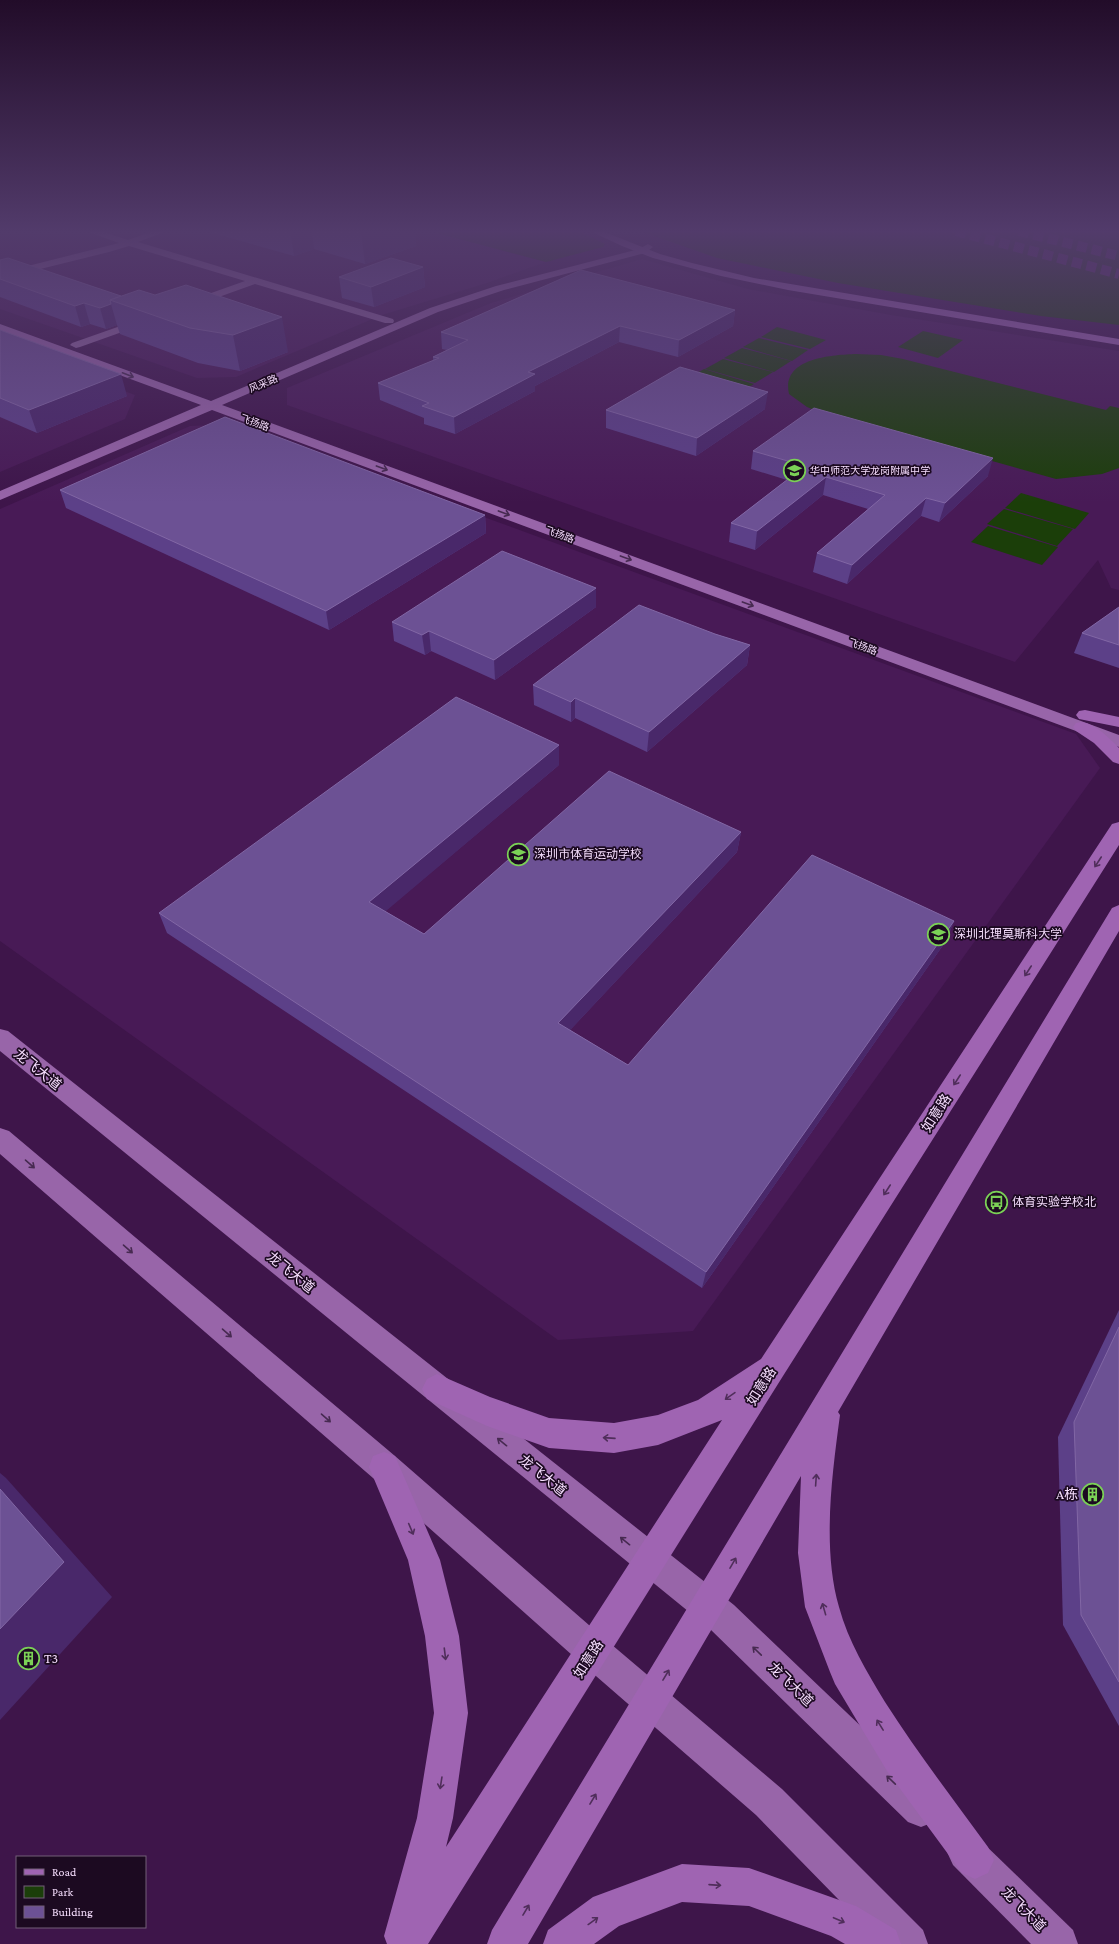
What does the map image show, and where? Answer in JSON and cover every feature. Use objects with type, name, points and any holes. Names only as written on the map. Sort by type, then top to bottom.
[{"type":"main road","points":[[996,322],[1119,342]]},
{"type":"main road","points":[[1033,322],[1119,336]]},
{"type":"main road","points":[[1083,721],[1119,722]]},
{"type":"main road","points":[[1083,721],[1119,758]]},
{"type":"main road","name":"如意路","points":[[406,1944],[773,1366],[1119,829]]},
{"type":"main road","points":[[506,1944],[1119,913]]},
{"type":"main road","points":[[437,1390],[487,1411],[549,1433],[614,1438],[658,1430],[707,1412],[773,1366]]},
{"type":"main road","points":[[826,1406],[816,1479],[814,1553],[822,1608],[847,1672],[900,1758],[975,1860]]},
{"type":"main road","points":[[384,1467],[424,1560],[442,1636],[451,1713],[435,1818],[401,1944]]},
{"type":"main road","points":[[562,1944],[607,1911],[682,1883],[749,1887],[842,1920],[882,1944]]},
{"type":"street","name":"飞扬路","points":[[12,322],[212,401]]},
{"type":"street","points":[[76,346],[142,322]]},
{"type":"street","name":"风采路","points":[[0,496],[387,322]]},
{"type":"street","name":"风采路","points":[[0,487],[404,322]]},
{"type":"street","name":"飞扬路","points":[[0,327],[212,401],[1083,721],[1119,741]]},
{"type":"street","name":"飞扬路","points":[[1083,721],[1119,727]]},
{"type":"street","name":"龙飞大道","points":[[0,1038],[650,1561],[722,1617],[975,1860],[1059,1944]]},
{"type":"street","points":[[0,1139],[384,1467],[650,1701],[769,1802],[909,1944]]},
{"type":"shaded area","points":[[36,322],[366,322],[236,377],[197,378]]},
{"type":"shaded area","name":"华中师范大学龙岗附属中学","points":[[446,322],[934,322],[1119,351],[1119,590],[1111,588],[1098,560],[1015,662],[287,405],[287,388]]},
{"type":"shaded area","points":[[0,345],[135,395],[125,419],[0,472]]},
{"type":"shaded area","name":"深圳市体育运动学校","points":[[230,424],[1076,734],[1100,768],[693,1331],[558,1340],[0,941],[0,509],[190,426]]},
{"type":"green space","points":[[1091,322],[1119,322],[1119,325]]},
{"type":"green space","points":[[777,327],[826,340],[810,349],[761,337]]},
{"type":"green space","points":[[923,331],[963,340],[938,358],[898,347]]},
{"type":"green space","points":[[759,338],[808,350],[792,361],[743,347]]},
{"type":"green space","points":[[742,348],[791,361],[774,372],[724,358]]},
{"type":"green space","points":[[856,354],[881,355],[903,359],[1106,410],[1110,406],[1119,408],[1119,468],[1102,474],[1056,479],[824,414],[807,407],[789,394],[789,382],[793,373],[800,366],[810,361],[822,358]]},
{"type":"green space","points":[[723,359],[773,372],[755,383],[705,369]]},
{"type":"green space","points":[[704,369],[754,384],[736,395],[685,380]]},
{"type":"green space","points":[[1021,493],[1089,513],[1075,529],[1005,508]]},
{"type":"green space","points":[[1004,509],[1073,529],[1057,546],[987,524]]},
{"type":"green space","points":[[988,526],[1058,547],[1042,565],[971,542]]},
{"type":"building","points":[[172,322],[269,322],[233,335],[190,328]]},
{"type":"building","points":[[464,322],[713,322],[679,340],[620,326],[528,372],[535,374],[454,417],[422,406],[429,403],[378,383],[439,358],[433,357],[468,340],[441,332]]},
{"type":"building","points":[[0,330],[121,374],[29,410],[0,398]]},
{"type":"building","points":[[680,367],[768,392],[697,438],[606,410]]},
{"type":"building","points":[[814,408],[993,458],[945,503],[926,498],[852,565],[817,553],[885,495],[826,477],[757,531],[731,523],[805,466],[753,451]]},
{"type":"building","points":[[225,417],[485,515],[326,611],[60,490]]},
{"type":"building","points":[[502,551],[596,588],[494,660],[429,631],[422,635],[392,622]]},
{"type":"building","points":[[639,605],[715,634],[750,645],[649,732],[575,698],[571,702],[533,685]]},
{"type":"building","points":[[1119,607],[1119,645],[1082,633]]},
{"type":"building","points":[[456,697],[559,745],[369,902],[424,934],[609,771],[741,832],[558,1023],[628,1065],[812,855],[954,921],[706,1272],[159,913]]},
{"type":"building","points":[[1119,1327],[1119,1682],[1081,1615],[1074,1422]]},
{"type":"building","points":[[0,1489],[64,1562],[0,1629]]},
{"type":"place","name":"华中师范大学龙岗附属中学","points":[[795,470]]},
{"type":"place","name":"深圳市体育运动学校","points":[[519,854]]},
{"type":"place","name":"深圳北理莫斯科大学","points":[[939,934]]},
{"type":"place","name":"体育实验学校北","points":[[996,1202]]},
{"type":"place","name":"A栋","points":[[1093,1494]]},
{"type":"place","name":"T3","points":[[28,1658]]}]
